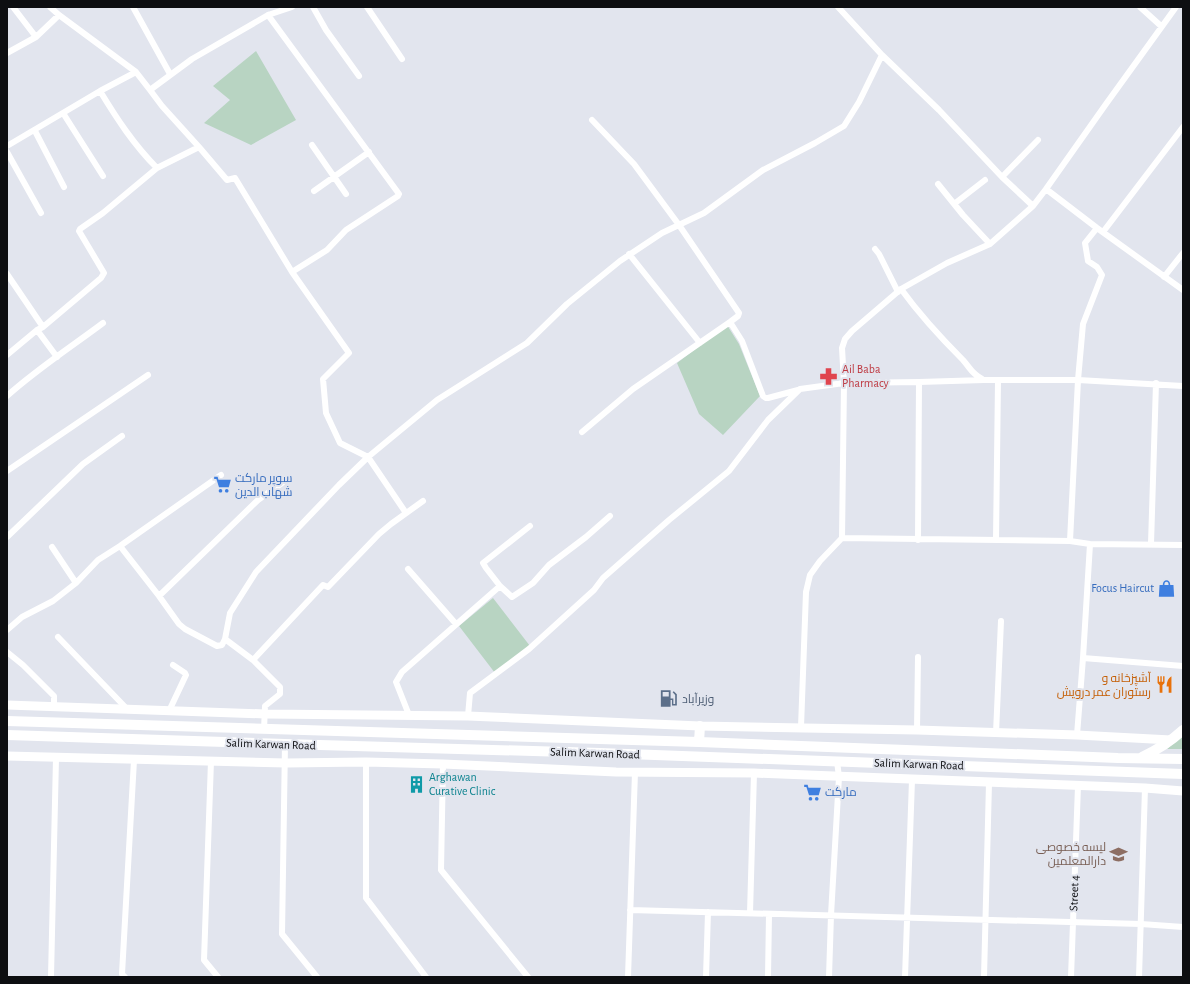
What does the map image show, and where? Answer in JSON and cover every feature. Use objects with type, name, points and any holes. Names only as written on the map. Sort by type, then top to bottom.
[{"type":"main road","name":"Salim Karwan Road","points":[[7,721],[264,730],[699,742],[1183,759]]},
{"type":"main road","points":[[699,742],[700,726]]},
{"type":"main road","points":[[1139,758],[1154,751],[1183,730]]},
{"type":"main road","name":"Salim Karwan Road","points":[[7,735],[600,753],[1183,774]]},
{"type":"main road","points":[[600,753],[603,740]]},
{"type":"street","points":[[13,7],[36,37]]},
{"type":"street","points":[[50,7],[58,15],[136,72],[162,106],[227,180],[235,178],[292,272],[349,353],[323,379],[326,399],[324,405],[326,413],[340,443],[368,457],[406,513]]},
{"type":"street","points":[[133,7],[170,74]]},
{"type":"street","points":[[150,90],[192,59],[268,15],[292,7]]},
{"type":"street","points":[[313,7],[326,30],[359,76]]},
{"type":"street","points":[[367,7],[402,59]]},
{"type":"street","points":[[838,7],[882,55],[939,110],[1002,177],[1033,206]]},
{"type":"street","points":[[1140,7],[1162,26]]},
{"type":"street","points":[[801,728],[806,592],[810,575],[820,561],[842,538],[844,382],[842,348],[845,339],[852,331],[900,291],[947,263],[990,244],[1033,206],[1176,7]]},
{"type":"street","points":[[7,53],[36,37],[58,15]]},
{"type":"street","points":[[268,15],[398,193],[398,196],[346,230],[327,250],[292,272]]},
{"type":"street","points":[[120,546],[160,596],[179,624],[185,629],[217,646],[222,645],[225,639],[230,613],[256,572],[339,485],[368,457],[437,400],[527,343],[567,304],[629,254],[662,232],[704,213],[763,170],[844,126],[859,102],[882,55]]},
{"type":"street","points":[[7,146],[100,91],[136,72]]},
{"type":"street","points":[[100,91],[123,129],[143,154],[157,168]]},
{"type":"street","points":[[63,113],[103,176]]},
{"type":"street","points":[[582,432],[633,389],[730,322],[738,316],[739,313],[679,225],[634,164],[592,120]]},
{"type":"street","points":[[1103,232],[1183,127]]},
{"type":"street","points":[[34,131],[64,187]]},
{"type":"street","points":[[1002,177],[1038,140]]},
{"type":"street","points":[[312,146],[335,176],[346,194]]},
{"type":"street","points":[[7,355],[101,278],[104,273],[79,231],[157,168],[199,147]]},
{"type":"street","points":[[7,152],[41,213]]},
{"type":"street","points":[[314,191],[369,152]]},
{"type":"street","points":[[954,204],[985,180]]},
{"type":"street","points":[[938,184],[990,244]]},
{"type":"street","points":[[1046,189],[1183,290]]},
{"type":"street","points":[[1070,541],[1078,380],[1083,324],[1102,275],[1097,268],[1088,261],[1085,243],[1097,228]]},
{"type":"street","points":[[875,249],[900,291],[911,302],[940,338],[966,363],[973,374],[984,380]]},
{"type":"street","points":[[1164,277],[1183,253]]},
{"type":"street","points":[[629,254],[700,343]]},
{"type":"street","points":[[7,274],[57,357]]},
{"type":"street","points":[[730,322],[742,341],[763,396],[766,398],[800,389],[844,382],[1078,380],[1156,383],[1183,386]]},
{"type":"street","points":[[7,396],[46,363],[57,357],[103,323]]},
{"type":"street","points":[[7,471],[148,375]]},
{"type":"street","points":[[996,540],[998,381]]},
{"type":"street","points":[[918,540],[919,382]]},
{"type":"street","points":[[1151,544],[1156,383]]},
{"type":"street","points":[[468,716],[470,694],[529,649],[594,590],[603,578],[729,470],[768,420],[800,389]]},
{"type":"street","points":[[7,537],[83,464],[122,436]]},
{"type":"street","points":[[7,630],[22,617],[53,601],[76,583],[98,560],[221,475]]},
{"type":"street","points":[[160,596],[258,500],[282,483]]},
{"type":"street","points":[[253,660],[324,585],[328,587],[379,534],[423,501]]},
{"type":"street","points":[[530,526],[483,563],[500,586],[512,597],[532,583],[549,565],[586,537],[610,516]]},
{"type":"street","points":[[842,538],[1070,541],[1090,544],[1183,545]]},
{"type":"street","points":[[1077,735],[1090,544]]},
{"type":"street","points":[[52,546],[76,583]]},
{"type":"street","points":[[408,569],[456,624]]},
{"type":"street","points":[[409,716],[396,682],[402,672],[500,586]]},
{"type":"street","points":[[996,733],[1001,621]]},
{"type":"street","points":[[58,637],[128,710]]},
{"type":"street","points":[[225,639],[253,660],[280,687],[280,694],[264,706],[264,730]]},
{"type":"street","points":[[7,652],[23,665],[54,696],[54,707]]},
{"type":"street","points":[[917,730],[918,657]]},
{"type":"street","points":[[1083,658],[1183,666]]},
{"type":"street","points":[[169,711],[186,675],[173,665]]},
{"type":"street","points":[[7,705],[265,714],[468,716],[700,726],[917,730],[1077,735],[1171,740]]},
{"type":"street","points":[[286,744],[282,934],[317,977]]},
{"type":"street","points":[[7,756],[286,763],[366,762],[443,764],[635,772],[754,774],[1145,788],[1183,791]]},
{"type":"street","points":[[51,977],[56,758]]},
{"type":"street","points":[[124,977],[122,974],[134,760]]},
{"type":"street","points":[[211,761],[204,960],[218,977]]},
{"type":"street","points":[[829,977],[839,777],[837,761]]},
{"type":"street","points":[[366,762],[366,898],[426,977]]},
{"type":"street","points":[[443,764],[440,870],[528,977]]},
{"type":"street","points":[[628,977],[635,772]]},
{"type":"street","points":[[750,913],[754,774]]},
{"type":"street","points":[[905,977],[912,780]]},
{"type":"street","points":[[984,977],[987,920],[989,783]]},
{"type":"street","name":"Street 4","points":[[1070,977],[1078,786]]},
{"type":"street","points":[[1139,977],[1145,788]]},
{"type":"street","points":[[630,910],[1141,924],[1183,927]]},
{"type":"street","points":[[706,977],[708,912]]},
{"type":"street","points":[[768,977],[769,914]]},
{"type":"green space","points":[[256,51],[296,120],[251,145],[204,123],[230,100],[213,86]]},
{"type":"green space","points":[[727,325],[739,344],[760,396],[723,435],[699,414],[677,363]]},
{"type":"green space","points":[[493,598],[530,646],[495,673],[459,626]]},
{"type":"green space","points":[[1183,735],[1183,749],[1167,749]]},
{"type":"place","name":"Ail Baba Pharmacy","points":[[829,376]]},
{"type":"place","name":"سوپر مارکت شهاب الدین","points":[[222,485]]},
{"type":"place","name":"Focus Haircut","points":[[1167,588]]},
{"type":"place","name":"آشپزخانه و رستوران عمر درویش","points":[[1164,685]]},
{"type":"place","name":"وزیرآباد","points":[[669,699]]},
{"type":"place","name":"Arghawan Curative Clinic","points":[[416,784]]},
{"type":"place","name":"مارکت","points":[[812,792]]},
{"type":"place","name":"لیسه خصوصی دارالمعلمین","points":[[1119,854]]}]
